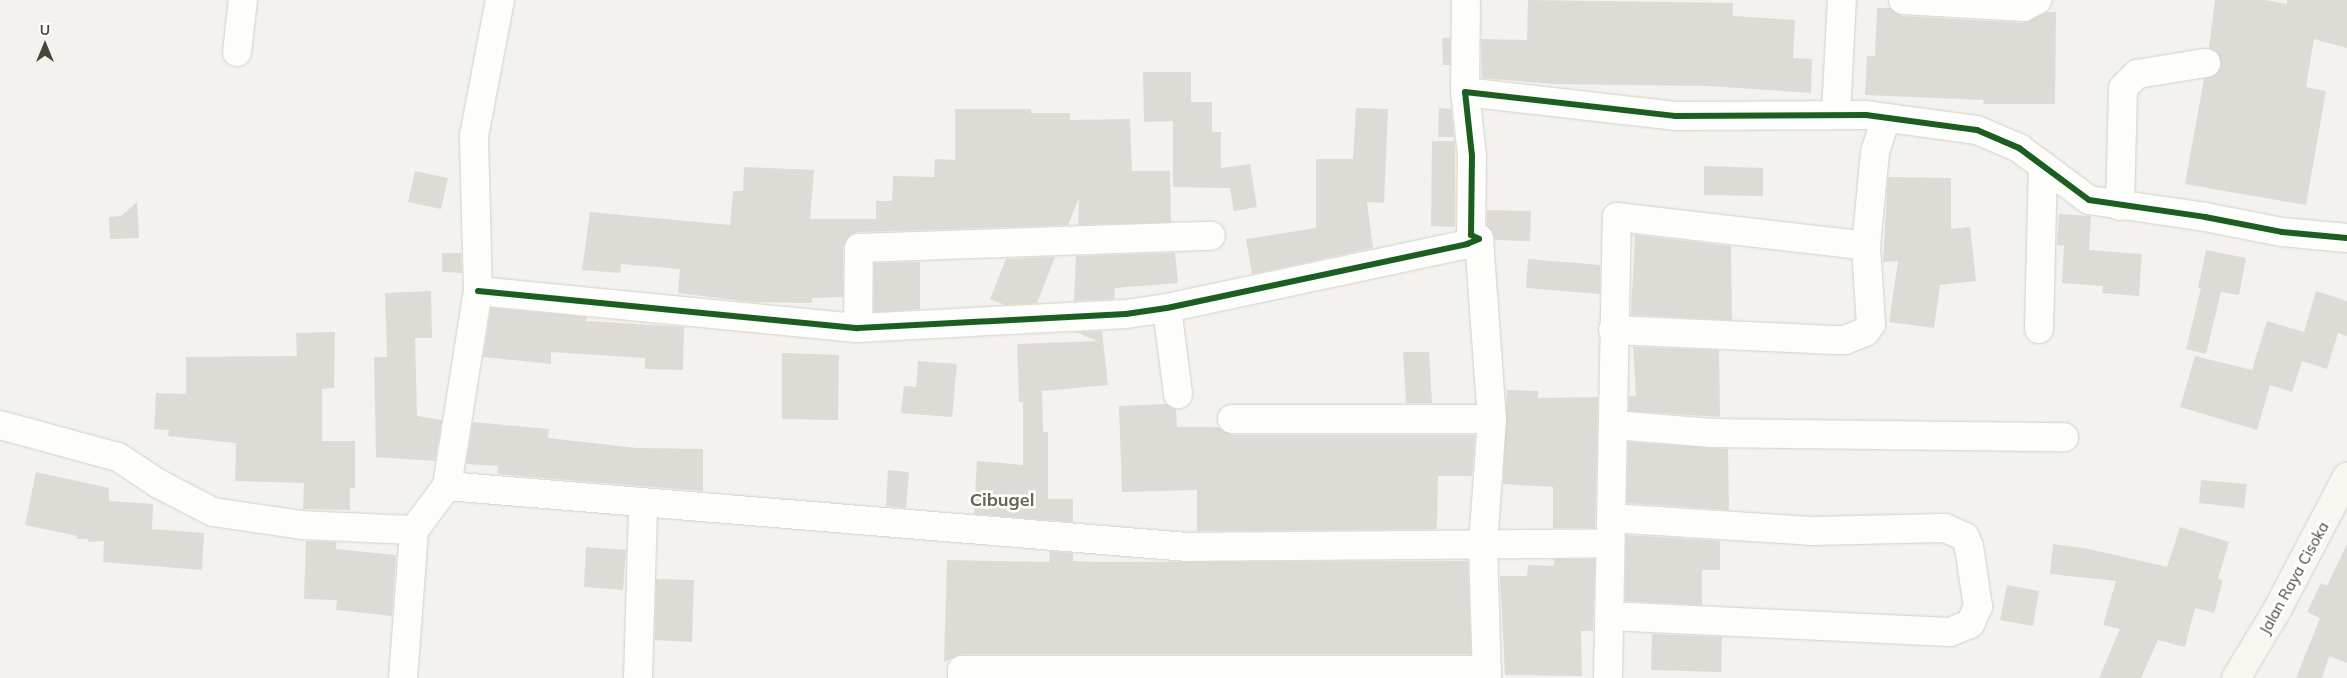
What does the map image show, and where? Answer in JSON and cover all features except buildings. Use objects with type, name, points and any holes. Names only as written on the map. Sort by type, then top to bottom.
[{"type":"street","points":[[237,52],[243,0]]},
{"type":"street","points":[[403,678],[414,530],[447,486],[478,291],[474,136],[500,0]]},
{"type":"street","points":[[1466,0],[1465,92],[1472,156],[1471,235],[1479,239]]},
{"type":"street","points":[[1836,113],[1842,0]]},
{"type":"street","points":[[1902,0],[2024,7],[2037,0]]},
{"type":"street","points":[[2120,206],[2123,88],[2137,74],[2206,63]]},
{"type":"street","points":[[1465,92],[1675,116],[1836,113],[1977,130],[2019,148],[2089,200],[2205,217],[2282,232],[2347,238]]},
{"type":"street","points":[[1613,330],[1835,340],[1855,338],[1865,332],[1871,324],[1866,246],[1875,152],[1886,118]]},
{"type":"street","points":[[2039,329],[2044,167]]},
{"type":"street","points":[[1608,678],[1614,425],[1613,330],[1617,217],[1866,246]]},
{"type":"street","points":[[858,328],[859,248],[1211,236]]},
{"type":"street","points":[[478,291],[858,328],[1126,314],[1167,308],[1467,244],[1479,239]]},
{"type":"street","points":[[962,678],[962,670],[1487,674],[1483,545],[1492,419],[1479,239]]},
{"type":"street","points":[[1167,308],[1178,394]]},
{"type":"street","points":[[1232,419],[1492,419]]},
{"type":"street","points":[[0,425],[118,457],[159,484],[213,512],[302,525],[414,530]]},
{"type":"street","points":[[1614,425],[1712,433],[2064,437]]},
{"type":"street","name":"Jalan Raya Cisoka","points":[[2236,678],[2276,612],[2347,477]]},
{"type":"street","points":[[447,486],[643,505],[1188,547],[1483,545],[1611,531],[1812,531],[1945,528],[1965,537],[1969,546],[1978,607],[1970,624],[1950,632],[1609,616]]},
{"type":"street","points":[[638,678],[643,505]]},
{"type":"cycle path","points":[[478,291],[858,328],[1126,314],[1167,308],[1467,244],[1479,239],[1471,235],[1472,156],[1465,92],[1675,116],[1866,115],[1977,130],[2019,148],[2089,200],[2205,217],[2282,232],[2347,238]]},
{"type":"district","name":"Cibugel","points":[[1002,500]]}]
